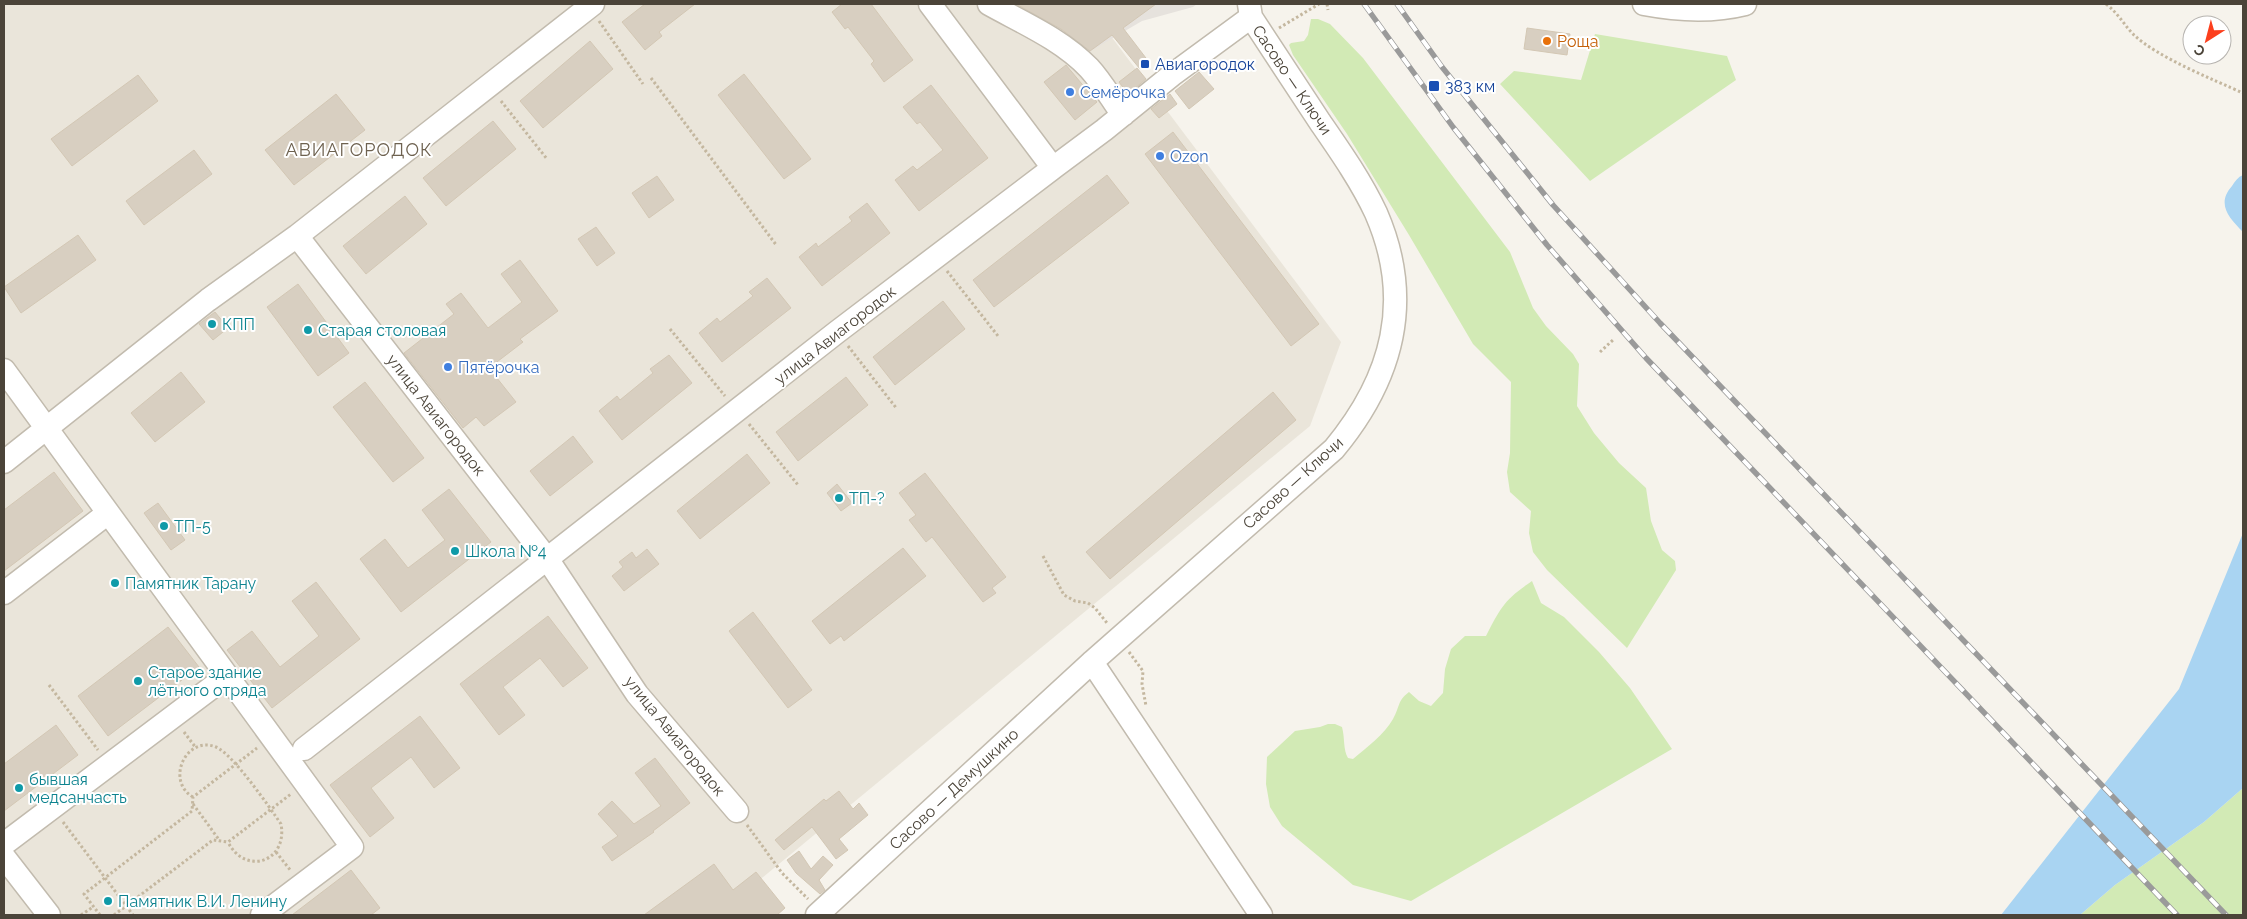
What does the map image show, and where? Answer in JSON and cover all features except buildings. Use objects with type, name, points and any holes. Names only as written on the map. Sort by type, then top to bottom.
[{"type":"street","points":[[930,4],[1053,168]]},
{"type":"street","points":[[989,4],[1073,53],[1090,69],[1123,115]]},
{"type":"street","points":[[1644,4],[1678,8],[1704,8],[1745,4]]},
{"type":"street","points":[[4,462],[208,300],[296,236],[590,5]]},
{"type":"street","name":"улица Авиагородок","points":[[548,560],[837,332],[1123,115],[1250,10]]},
{"type":"street","name":"Сасово — Ключи","points":[[1092,662],[1334,449],[1368,404],[1385,364],[1394,319],[1395,295],[1393,270],[1386,242],[1375,212],[1345,158],[1264,38],[1250,10]]},
{"type":"street","name":"улица Авиагородок","points":[[296,236],[548,560],[638,694],[737,811]]},
{"type":"street","points":[[4,370],[352,847],[262,915]]},
{"type":"street","points":[[4,593],[108,513]]},
{"type":"street","points":[[304,749],[548,560]]},
{"type":"street","points":[[1092,662],[1261,915]]},
{"type":"street","name":"Сасово — Демушкино","points":[[819,914],[1092,662]]},
{"type":"street","points":[[4,844],[227,676]]},
{"type":"street","points":[[4,857],[48,915]]},
{"type":"path","points":[[1264,38],[1319,4]]},
{"type":"path","points":[[1327,4],[1328,10]]},
{"type":"path","points":[[2106,4],[2118,14],[2134,35],[2155,50],[2243,93]]},
{"type":"path","points":[[590,5],[644,84]]},
{"type":"path","points":[[651,78],[777,246]]},
{"type":"path","points":[[488,85],[547,159]]},
{"type":"path","points":[[936,257],[998,336]]},
{"type":"path","points":[[670,329],[798,485]]},
{"type":"path","points":[[837,332],[897,409]]},
{"type":"path","points":[[1600,352],[1612,340]]},
{"type":"path","points":[[49,685],[110,765]]},
{"type":"path","points":[[100,915],[84,894],[192,811],[193,797],[271,736]]},
{"type":"path","points":[[193,797],[184,788],[180,779],[179,770],[182,761],[188,753],[205,745],[223,750],[271,810],[280,824],[282,834],[281,843],[276,852],[269,858],[261,861],[242,859],[234,854],[228,842]]},
{"type":"path","points":[[114,915],[213,840],[228,842],[305,783]]},
{"type":"path","points":[[192,804],[220,841]]},
{"type":"path","points":[[52,808],[133,915]]},
{"type":"path","points":[[737,811],[782,873],[819,914]]},
{"type":"path","points":[[81,915],[93,906]]},
{"type":"shaded area","name":"Авиагородок","points":[[4,4],[1071,4],[1104,27],[1341,342],[1310,426],[717,915],[4,915]]},
{"type":"shaded area","points":[[997,4],[1197,4],[1193,7],[1142,21],[1089,52]]},
{"type":"green space","points":[[1311,19],[1318,19],[1330,24],[1363,58],[1510,252],[1533,308],[1546,326],[1573,354],[1579,364],[1577,406],[1594,433],[1619,463],[1646,488],[1651,521],[1662,550],[1675,561],[1676,570],[1627,648],[1547,570],[1533,552],[1529,533],[1531,511],[1510,492],[1507,472],[1510,453],[1511,382],[1473,344],[1347,134],[1293,55],[1289,45],[1304,41],[1308,35]]},
{"type":"green space","points":[[1595,34],[1727,56],[1736,80],[1590,181],[1500,84],[1514,71],[1581,80]]},
{"type":"green space","points":[[1532,581],[1541,603],[1564,617],[1599,652],[1630,688],[1672,749],[1411,901],[1353,885],[1282,826],[1270,807],[1266,784],[1267,757],[1295,731],[1335,724],[1342,727],[1346,755],[1348,758],[1353,759],[1385,730],[1393,719],[1401,701],[1409,692],[1419,701],[1431,706],[1443,693],[1445,669],[1451,649],[1465,636],[1486,636],[1509,599]]},
{"type":"green space","points":[[2243,788],[2243,915],[2080,915],[2115,885],[2204,822]]},
{"type":"water","points":[[2243,175],[2243,232],[2229,216],[2226,210],[2225,199],[2237,179]]},
{"type":"water","points":[[2243,533],[2243,788],[2204,822],[2115,885],[2080,915],[2001,915],[2179,689]]},
{"type":"railway","points":[[1364,4],[1453,127],[1547,245],[1646,358],[2177,915]]},
{"type":"railway","points":[[1397,4],[1442,67],[1553,205],[1660,323],[2226,915]]},
{"type":"place","name":"Роща","points":[[1547,41]]},
{"type":"place","name":"Авиагородок","points":[[1145,64]]},
{"type":"place","name":"383 км","points":[[1434,86]]},
{"type":"place","name":"Семёрочка","points":[[1070,92]]},
{"type":"place","name":"Ozon","points":[[1160,156]]},
{"type":"place","name":"КПП","points":[[212,324]]},
{"type":"place","name":"Старая столовая","points":[[308,330]]},
{"type":"place","name":"Пятёрочка","points":[[448,367]]},
{"type":"place","name":"ТП-?","points":[[839,498]]},
{"type":"place","name":"ТП-5","points":[[164,526]]},
{"type":"place","name":"Школа №4","points":[[455,551]]},
{"type":"place","name":"Памятник Тарану","points":[[115,583]]},
{"type":"place","name":"Старое здание лётного отряда","points":[[138,681]]},
{"type":"place","name":"бывшая медсанчасть","points":[[19,788]]},
{"type":"place","name":"Памятник В.И. Ленину","points":[[108,901]]},
{"type":"district","name":"АВИАГОРОДОК","points":[[359,149]]}]
